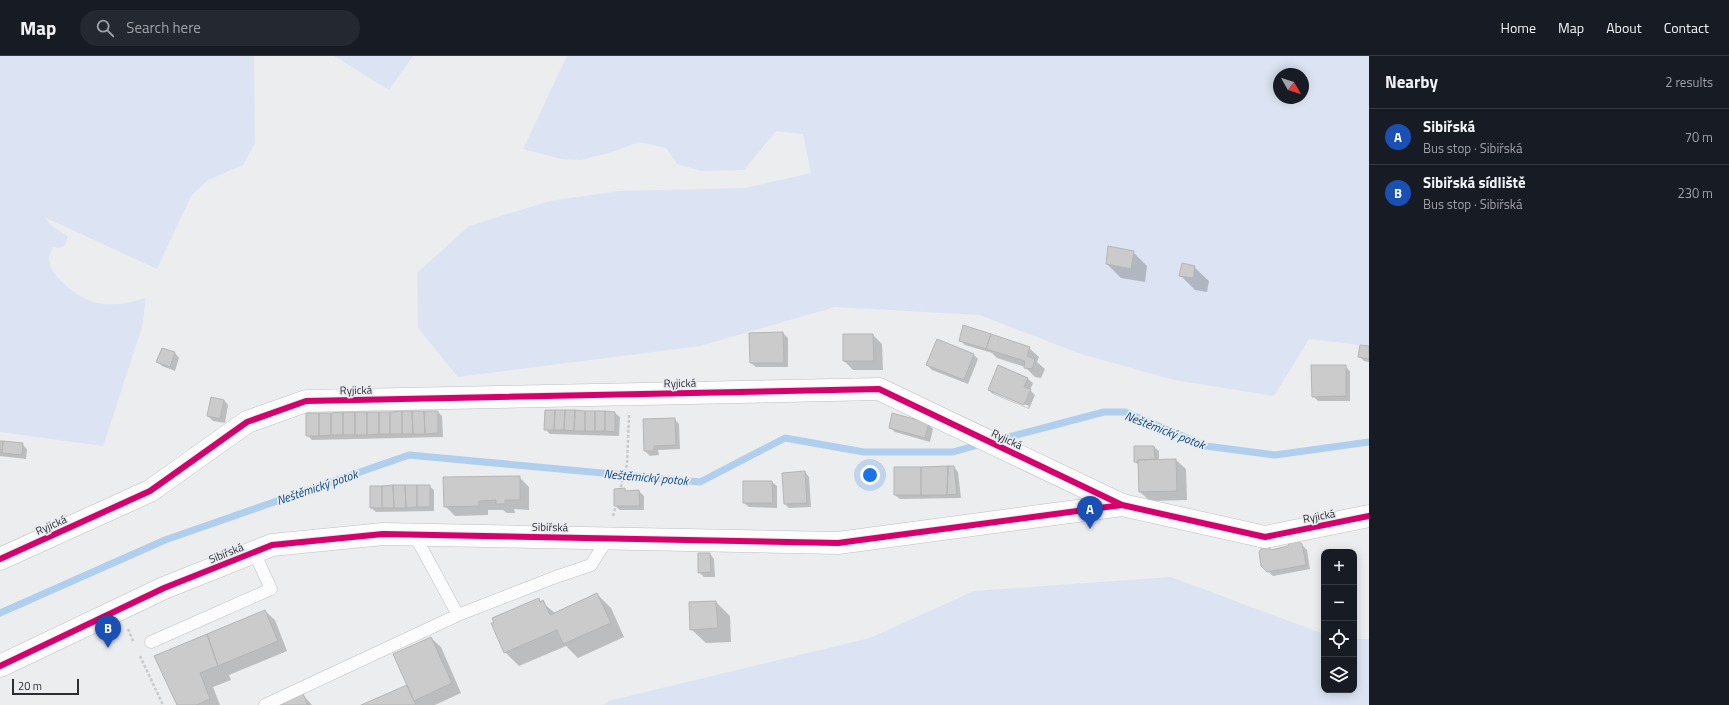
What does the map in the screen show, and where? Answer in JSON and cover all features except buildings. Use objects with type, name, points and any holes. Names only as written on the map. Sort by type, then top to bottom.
[{"type":"street","name":"Ryjická","points":[[0,559],[150,491],[247,422],[306,401],[878,389],[1122,505],[1265,537],[1369,516]]},
{"type":"street","name":"Sibiřská","points":[[0,666],[164,588],[272,545],[383,534],[838,544],[1122,505]]},
{"type":"lane","points":[[414,534],[458,615]]},
{"type":"lane","points":[[265,705],[458,615],[553,578],[591,565],[608,538]]},
{"type":"lane","points":[[151,642],[271,589],[254,552]]},
{"type":"path","points":[[608,538],[627,464],[630,394]]},
{"type":"path","points":[[147,672],[163,705]]},
{"type":"shaded area","points":[[0,56],[254,56],[255,143],[243,165],[208,180],[191,196],[157,269],[44,217],[53,227],[68,236],[65,245],[60,248],[53,247],[49,258],[50,265],[59,279],[73,291],[87,300],[107,304],[127,303],[146,298],[142,327],[103,446],[0,432]]},
{"type":"shaded area","points":[[334,56],[413,56],[389,90]]},
{"type":"shaded area","points":[[567,56],[1369,56],[1369,346],[1309,339],[1274,396],[1174,380],[1081,354],[980,315],[835,307],[700,346],[458,377],[418,328],[417,273],[469,226],[550,201],[619,191],[745,188],[811,173],[803,134],[776,131],[744,170],[702,171],[677,164],[666,148],[639,142],[612,152],[581,160],[561,159],[523,149]]},
{"type":"shaded area","points":[[1171,577],[1321,633],[1321,693],[1357,693],[1357,639],[1369,639],[1369,705],[603,705],[608,701],[870,638],[974,591]]},
{"type":"waterway","name":"Neštěmický potok","points":[[997,440],[1104,412],[1125,412],[1206,446],[1275,455],[1369,442]]},
{"type":"waterway","name":"Neštěmický potok","points":[[0,613],[165,540],[409,455],[700,482],[785,438],[864,452],[953,452],[981,444]]},
{"type":"cycle path","points":[[0,559],[150,491],[247,422],[306,401],[879,389],[1122,505],[1265,537],[1369,516]]},
{"type":"cycle path","points":[[0,666],[164,588],[272,545],[383,534],[838,543],[1122,505]]},
{"type":"place","name":"Sibiřská","points":[[1090,529]]},
{"type":"place","name":"Sibiřská sídliště","points":[[108,648]]}]
